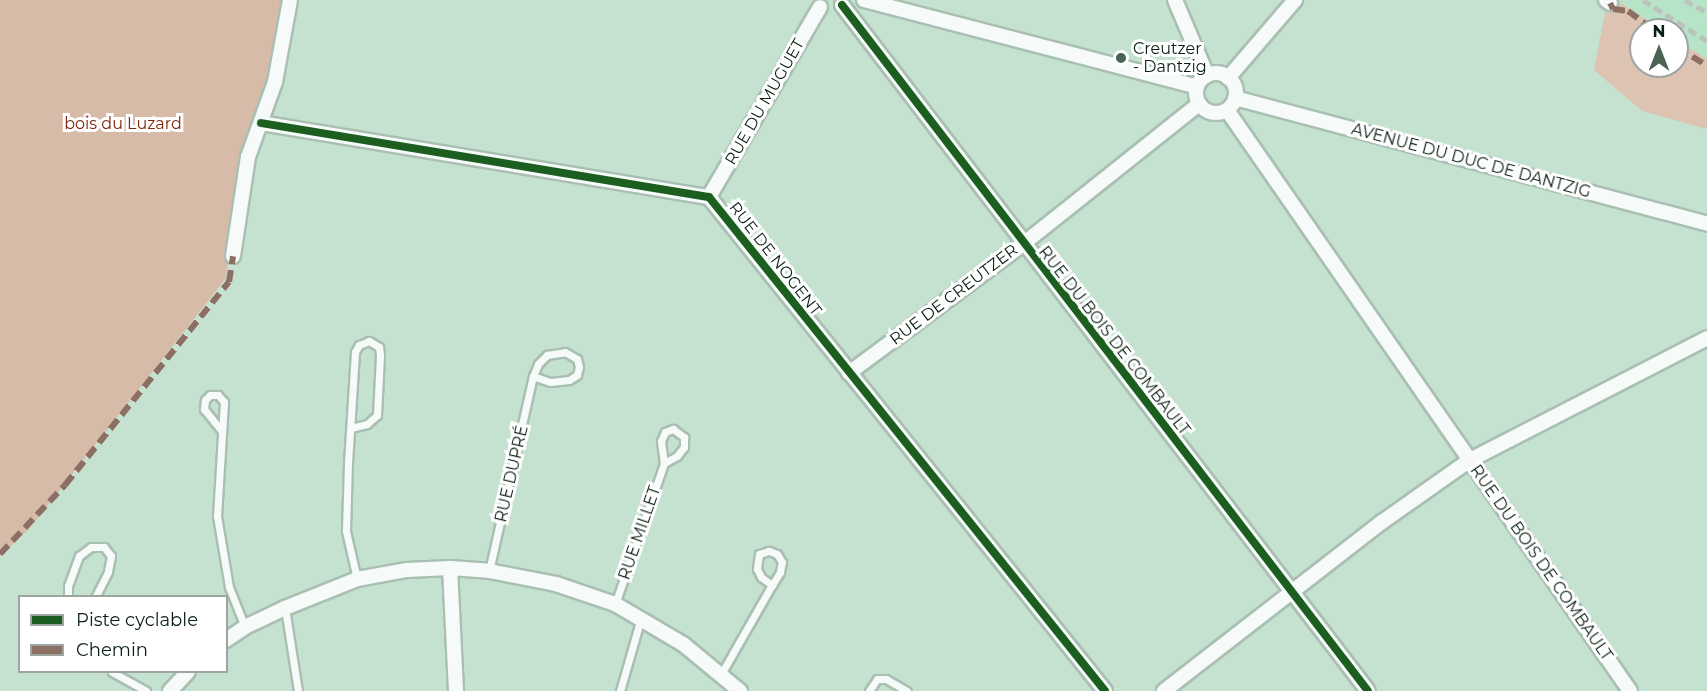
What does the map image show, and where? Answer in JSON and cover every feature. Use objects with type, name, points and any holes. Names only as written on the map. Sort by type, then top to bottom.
[{"type":"street","points":[[232,256],[248,157],[275,82],[290,0]]},
{"type":"street","points":[[864,0],[1197,87]]},
{"type":"street","points":[[1175,0],[1207,75]]},
{"type":"street","points":[[1228,78],[1295,0]]},
{"type":"street","points":[[817,3],[830,10],[844,3]]},
{"type":"street","name":"RUE DU MUGUET","points":[[710,197],[817,3]]},
{"type":"street","name":"RUE DU BOIS DE COMBAULT","points":[[844,3],[1023,244],[1368,691]]},
{"type":"street","points":[[1217,74],[1228,78],[1234,86],[1235,98],[1227,110],[1208,112],[1199,104],[1197,87],[1207,75],[1217,74]]},
{"type":"street","name":"AVENUE DU DUC DE DANTZIG","points":[[1235,98],[1707,224]]},
{"type":"street","name":"RUE DE CREUTZER","points":[[849,373],[1023,244],[1199,104]]},
{"type":"street","name":"RUE DU BOIS DE COMBAULT","points":[[1227,110],[1630,691]]},
{"type":"street","name":"RUE DE NOGENT","points":[[261,123],[710,197],[1105,691]]},
{"type":"street","points":[[1164,691],[1382,522],[1470,460],[1707,338]]},
{"type":"street","points":[[450,568],[456,691]]},
{"type":"street","points":[[228,639],[245,627],[285,608],[357,579],[407,570],[450,568],[489,571],[556,584],[615,604],[641,617],[683,644],[740,691]]},
{"type":"street","points":[[170,691],[187,673]]},
{"type":"lane","points":[[351,428],[367,424],[377,415],[381,355],[379,347],[369,341],[359,345],[356,352],[351,428],[346,531],[357,579]]},
{"type":"lane","name":"RUE DUPRÉ","points":[[489,571],[533,376],[538,364],[548,355],[565,352],[577,359],[579,367],[577,375],[569,381],[550,382],[533,376]]},
{"type":"lane","points":[[221,430],[204,409],[205,400],[210,395],[218,395],[224,402],[217,516],[229,587],[245,627]]},
{"type":"lane","name":"RUE MILLET","points":[[615,604],[664,463],[661,441],[665,432],[673,429],[684,437],[684,447],[677,456],[664,463]]},
{"type":"lane","points":[[68,595],[68,586],[80,556],[91,547],[104,547],[111,556],[108,572],[97,595]]},
{"type":"lane","points":[[721,674],[772,585],[782,562],[777,554],[769,551],[759,554],[757,569],[761,577],[772,585]]},
{"type":"lane","points":[[285,608],[297,691]]},
{"type":"lane","points":[[620,691],[641,617]]},
{"type":"lane","points":[[114,673],[146,691]]},
{"type":"lane","points":[[869,691],[877,679],[886,679],[907,691]]},
{"type":"shaded area","points":[[1616,0],[1706,0],[1707,59],[1689,48],[1689,18],[1644,18]]},
{"type":"shaded area","points":[[1616,0],[1644,18],[1629,18],[1629,78],[1689,78],[1689,48],[1707,59],[1707,129],[1642,111],[1594,70],[1606,8]]},
{"type":"green space","name":"bois du Luzard","points":[[0,0],[284,0],[269,89],[243,150],[226,278],[30,528],[0,556]]},
{"type":"railway","points":[[1643,0],[1707,41]]},
{"type":"railway","points":[[1685,0],[1707,12]]},
{"type":"marked path","points":[[1610,3],[1613,9],[1628,11],[1638,18]]},
{"type":"marked path","points":[[1689,55],[1707,66]]},
{"type":"marked path","points":[[0,554],[65,485],[229,282],[233,256]]},
{"type":"cycle path","points":[[842,5],[1368,691]]},
{"type":"cycle path","points":[[261,123],[709,197],[1105,691]]},
{"type":"place","name":"Creutzer - Dantzig","points":[[1121,58]]}]
